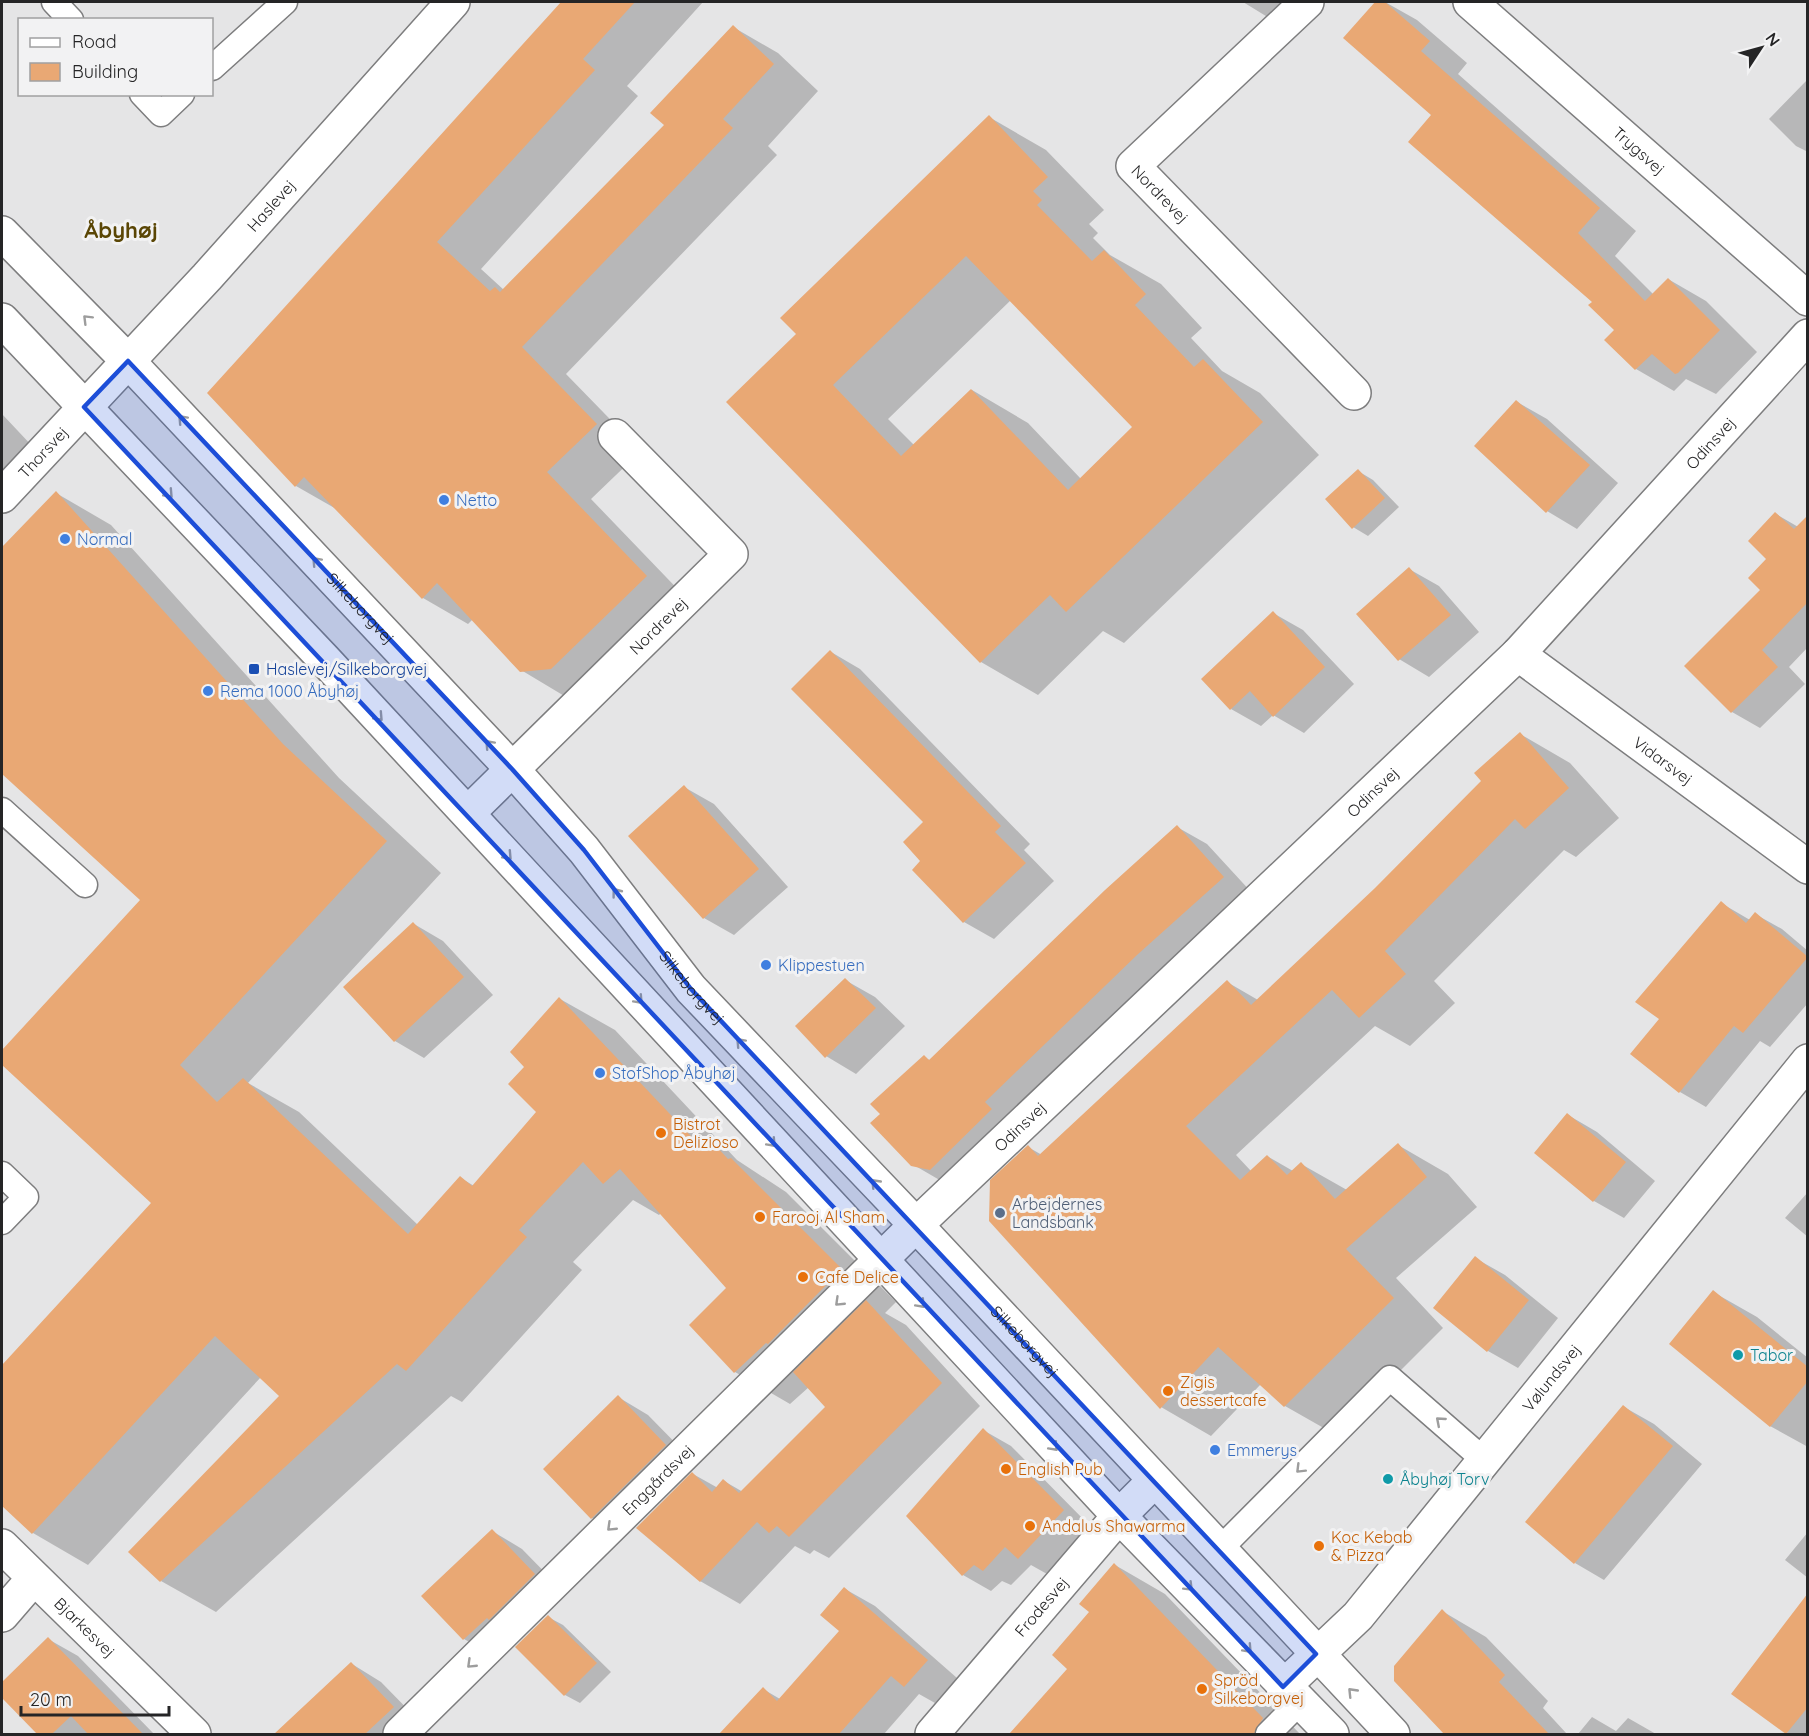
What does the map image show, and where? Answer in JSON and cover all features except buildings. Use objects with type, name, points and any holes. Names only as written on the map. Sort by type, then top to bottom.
[{"type":"street","name":"Haslevej","points":[[84,407],[453,2]]},
{"type":"street","name":"Nordrevej","points":[[1307,2],[1133,166],[1354,393]]},
{"type":"street","name":"Trygsvej","points":[[1470,2],[1808,299]]},
{"type":"street","name":"Silkeborgvej","points":[[2,232],[128,361],[512,769],[584,850],[691,989],[916,1225],[1153,1482],[1393,1734]]},
{"type":"street","points":[[2,321],[468,813],[881,1262],[1119,1516],[1291,1695],[1332,1734]]},
{"type":"street","name":"Odinsvej","points":[[916,1225],[1518,654],[1808,336]]},
{"type":"street","name":"Thorsvej","points":[[2,496],[84,407]]},
{"type":"street","name":"Nordrevej","points":[[468,813],[731,554],[615,436]]},
{"type":"street","name":"Vidarsvej","points":[[1518,654],[1808,867]]},
{"type":"street","name":"Vølundsvej","points":[[1291,1695],[1316,1654],[1358,1616],[1808,1061]]},
{"type":"street","name":"Enggårdsvej","points":[[400,1734],[916,1225]]},
{"type":"street","name":"Frodesvej","points":[[932,1734],[1119,1516],[1153,1482]]},
{"type":"street","name":"Bjarkesvej","points":[[2,1546],[194,1734]]},
{"type":"street","points":[[2,1615],[34,1578]]},
{"type":"lane","points":[[54,2],[69,18]]},
{"type":"lane","points":[[213,67],[285,2]]},
{"type":"lane","points":[[144,96],[160,114],[180,96]]},
{"type":"lane","points":[[2,810],[85,885]]},
{"type":"lane","points":[[2,1174],[26,1197],[2,1222]]},
{"type":"lane","points":[[1220,1550],[1390,1378],[1484,1460]]},
{"type":"lane","points":[[1268,1734],[1291,1695]]},
{"type":"highlighted area","points":[[128,361],[512,769],[584,850],[691,989],[1316,1654],[1283,1687],[84,407]]},
{"type":"place","name":"Netto","points":[[444,500]]},
{"type":"place","name":"Normal","points":[[65,539]]},
{"type":"place","name":"Haslevej/Silkeborgvej","points":[[254,669]]},
{"type":"place","name":"Rema 1000 Åbyhøj","points":[[208,691]]},
{"type":"place","name":"Klippestuen","points":[[766,965]]},
{"type":"place","name":"StofShop Åbyhøj","points":[[600,1073]]},
{"type":"place","name":"Bistrot Delizioso","points":[[661,1133]]},
{"type":"place","name":"Arbejdernes Landsbank","points":[[1000,1213]]},
{"type":"place","name":"Farooj Al Sham","points":[[760,1217]]},
{"type":"place","name":"Cafe Delice","points":[[803,1277]]},
{"type":"place","name":"Tabor","points":[[1738,1355]]},
{"type":"place","name":"Zigis dessertcafe","points":[[1168,1391]]},
{"type":"place","name":"Emmerys","points":[[1215,1450]]},
{"type":"place","name":"English Pub","points":[[1006,1469]]},
{"type":"place","name":"Åbyhøj Torv","points":[[1388,1479]]},
{"type":"place","name":"Andalus Shawarma","points":[[1030,1526]]},
{"type":"place","name":"Koc Kebab & Pizza","points":[[1319,1546]]},
{"type":"place","name":"Spröd Silkeborgvej","points":[[1202,1689]]},
{"type":"district","name":"Åbyhøj","points":[[121,230]]}]
